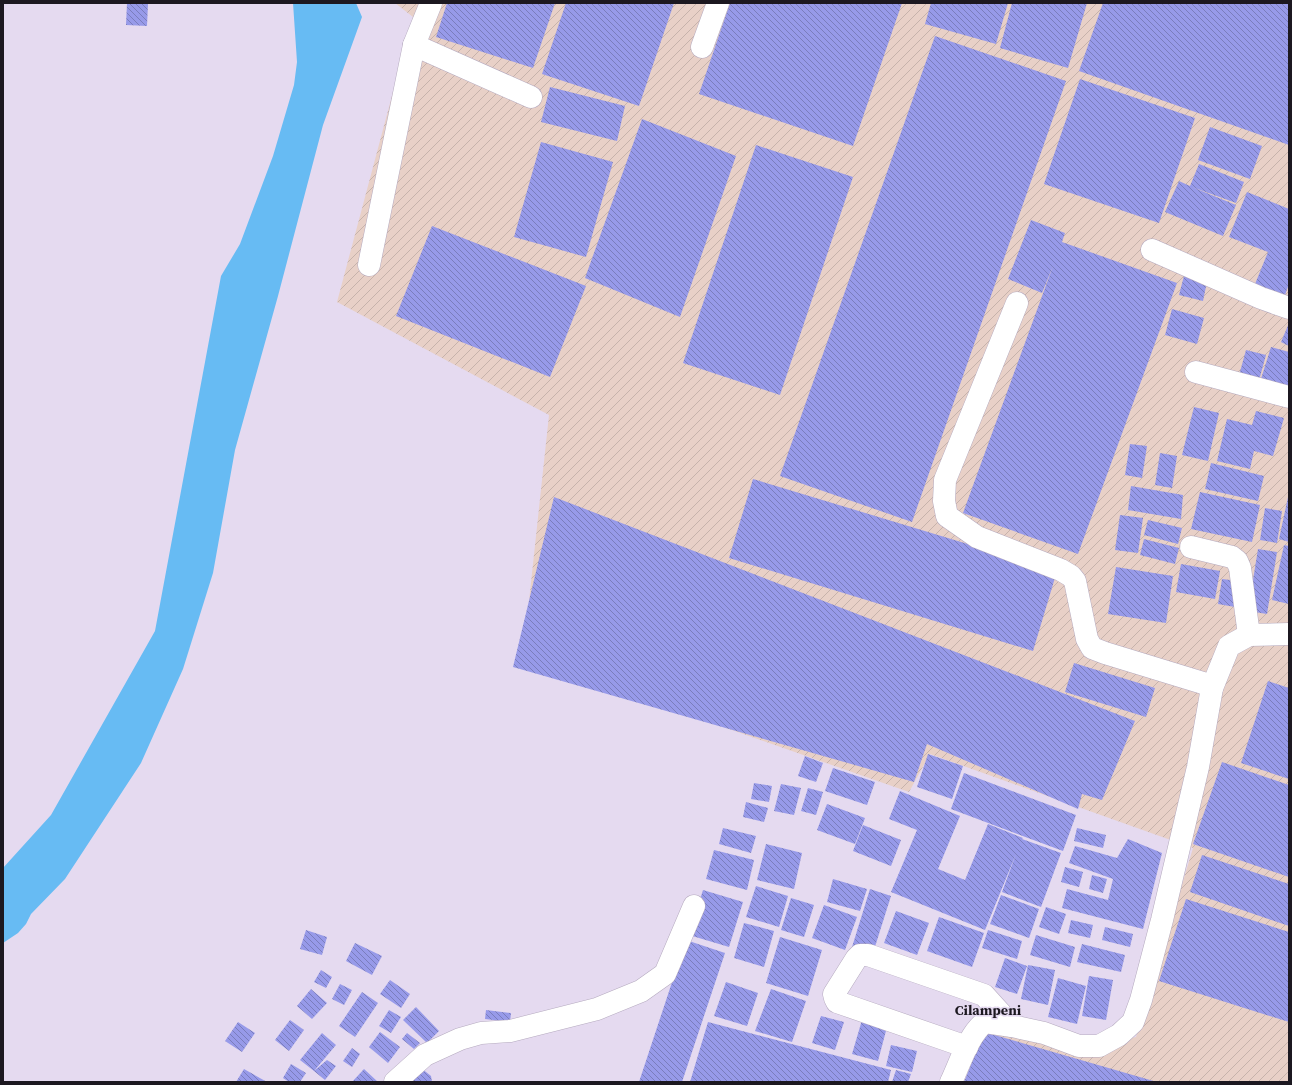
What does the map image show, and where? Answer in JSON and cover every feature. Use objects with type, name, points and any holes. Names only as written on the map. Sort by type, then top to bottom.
[{"type":"street","points":[[369,264],[414,45],[431,3]]},
{"type":"street","points":[[702,47],[718,3]]},
{"type":"street","points":[[414,45],[531,97]]},
{"type":"street","points":[[1152,250],[1261,298],[1289,308]]},
{"type":"street","points":[[1017,303],[945,480],[944,501],[947,516],[977,537],[1061,570],[1071,576],[1074,580],[1087,639],[1092,648],[1203,683],[1212,688]]},
{"type":"street","points":[[1196,372],[1289,398]]},
{"type":"street","points":[[1191,547],[1232,557],[1237,561],[1240,568],[1249,635]]},
{"type":"street","points":[[951,1082],[978,1027],[985,1022],[1044,1033],[1079,1046],[1099,1046],[1119,1035],[1133,1022],[1142,1000],[1162,920],[1198,767],[1212,688],[1229,646],[1249,635],[1289,634]]},
{"type":"street","points":[[394,1082],[425,1055],[460,1039],[481,1033],[510,1031],[597,1009],[641,990],[665,974],[694,906]]},
{"type":"street","points":[[967,1047],[838,1002],[834,994],[860,955],[868,955],[984,995],[1012,1026]]},
{"type":"shaded area","points":[[395,3],[1289,3],[1289,1082],[968,1082],[993,1021],[1108,1043],[1136,1037],[1193,848],[930,754],[909,792],[523,657],[549,415],[337,302],[413,17]]},
{"type":"water","points":[[293,3],[356,3],[362,17],[323,125],[278,296],[235,450],[213,573],[183,669],[141,763],[65,879],[31,914],[26,924],[18,933],[3,943],[3,868],[51,815],[155,631],[221,276],[240,244],[273,156],[294,85],[297,62]]},
{"type":"building","points":[[127,3],[148,4],[147,26],[126,25]]},
{"type":"building","points":[[447,3],[555,3],[533,68],[436,37]]},
{"type":"building","points":[[566,3],[674,3],[639,106],[542,74]]},
{"type":"building","points":[[730,3],[902,3],[853,146],[699,94]]},
{"type":"building","points":[[931,3],[1008,3],[996,44],[925,24]]},
{"type":"building","points":[[1012,3],[1087,3],[1068,68],[1000,48]]},
{"type":"building","points":[[1103,3],[1289,3],[1289,145],[1079,71]]},
{"type":"building","points":[[935,36],[1066,81],[912,522],[780,476]]},
{"type":"building","points":[[1080,79],[1195,118],[1159,223],[1044,184]]},
{"type":"building","points":[[550,87],[625,106],[617,141],[541,122]]},
{"type":"building","points":[[642,119],[736,156],[680,317],[585,278]]},
{"type":"building","points":[[1210,127],[1262,146],[1250,179],[1198,160]]},
{"type":"building","points":[[541,142],[613,162],[586,257],[514,237]]},
{"type":"building","points":[[756,145],[853,177],[780,395],[683,363]]},
{"type":"building","points":[[1199,164],[1244,182],[1236,203],[1192,187],[1236,205],[1223,236],[1165,212],[1179,181],[1190,186]]},
{"type":"building","points":[[1247,192],[1289,209],[1289,284],[1285,295],[1255,284],[1268,252],[1229,237]]},
{"type":"building","points":[[1031,220],[1065,233],[1062,242],[1177,283],[1078,554],[963,513],[1053,266],[1042,293],[1008,279]]},
{"type":"building","points":[[432,226],[586,286],[550,377],[396,316]]},
{"type":"building","points":[[1185,272],[1208,277],[1203,301],[1179,295]]},
{"type":"building","points":[[1172,309],[1204,318],[1197,344],[1165,335]]},
{"type":"building","points":[[1289,323],[1289,346],[1281,342]]},
{"type":"building","points":[[1271,347],[1289,352],[1289,390],[1260,382]]},
{"type":"building","points":[[1246,350],[1266,355],[1258,384],[1238,379]]},
{"type":"building","points":[[1194,407],[1219,413],[1208,461],[1182,455]]},
{"type":"building","points":[[1256,411],[1284,418],[1273,456],[1254,451],[1250,469],[1217,461],[1227,419],[1252,425]]},
{"type":"building","points":[[1130,444],[1147,446],[1142,478],[1125,475]]},
{"type":"building","points":[[1160,453],[1177,456],[1172,488],[1155,485]]},
{"type":"building","points":[[1211,463],[1264,476],[1258,501],[1205,489]]},
{"type":"building","points":[[753,479],[1057,571],[1033,651],[729,558]]},
{"type":"building","points":[[1131,486],[1183,495],[1181,519],[1128,510]]},
{"type":"building","points":[[1200,492],[1260,505],[1252,542],[1191,529]]},
{"type":"building","points":[[554,497],[1135,721],[1102,800],[1082,794],[1078,809],[927,744],[914,782],[513,667]]},
{"type":"building","points":[[1289,497],[1289,542],[1279,539]]},
{"type":"building","points":[[1265,508],[1282,511],[1277,543],[1260,540]]},
{"type":"building","points":[[1120,515],[1143,518],[1138,553],[1115,550]]},
{"type":"building","points":[[1148,520],[1182,528],[1178,544],[1144,535]]},
{"type":"building","points":[[1144,539],[1179,548],[1175,564],[1140,555]]},
{"type":"building","points":[[1284,545],[1289,546],[1289,604],[1272,600]]},
{"type":"building","points":[[1258,549],[1277,552],[1267,614],[1248,611]]},
{"type":"building","points":[[1181,564],[1220,571],[1215,599],[1176,592]]},
{"type":"building","points":[[1116,567],[1173,576],[1166,623],[1108,614]]},
{"type":"building","points":[[1222,579],[1239,581],[1235,607],[1218,604]]},
{"type":"building","points":[[1074,663],[1155,688],[1146,717],[1065,692]]},
{"type":"building","points":[[1268,681],[1289,688],[1289,779],[1241,763]]},
{"type":"building","points":[[928,754],[963,766],[952,799],[917,787]]},
{"type":"building","points":[[805,756],[823,763],[816,782],[798,776]]},
{"type":"building","points":[[1222,762],[1289,785],[1289,877],[1193,844]]},
{"type":"building","points":[[833,768],[875,782],[867,805],[825,791]]},
{"type":"building","points":[[964,773],[1076,815],[1063,851],[951,809]]},
{"type":"building","points":[[754,783],[772,786],[769,802],[751,799]]},
{"type":"building","points":[[781,784],[801,788],[794,815],[774,811]]},
{"type":"building","points":[[808,788],[823,792],[816,815],[801,811]]},
{"type":"building","points":[[900,791],[960,816],[938,869],[965,880],[988,824],[1023,838],[1022,839],[1061,853],[1041,907],[1002,892],[1016,854],[985,930],[891,892],[917,830],[889,819]]},
{"type":"building","points":[[746,802],[768,808],[764,822],[743,817]]},
{"type":"building","points":[[827,804],[865,818],[855,844],[817,830]]},
{"type":"building","points":[[863,825],[901,840],[891,866],[853,851]]},
{"type":"building","points":[[723,828],[756,836],[751,853],[719,844]]},
{"type":"building","points":[[1077,828],[1106,835],[1103,848],[1074,841]]},
{"type":"building","points":[[1128,839],[1162,853],[1143,929],[1062,908],[1067,889],[1108,900],[1113,879],[1069,863],[1075,846],[1117,858]]},
{"type":"building","points":[[766,844],[802,853],[794,889],[757,880]]},
{"type":"building","points":[[714,850],[754,860],[747,890],[706,879]]},
{"type":"building","points":[[1202,855],[1289,884],[1289,926],[1190,892]]},
{"type":"building","points":[[1065,867],[1083,872],[1079,887],[1061,882]]},
{"type":"building","points":[[1092,875],[1107,879],[1103,893],[1089,889]]},
{"type":"building","points":[[833,879],[867,889],[860,911],[827,902]]},
{"type":"building","points":[[756,886],[788,896],[779,927],[746,917]]},
{"type":"building","points":[[870,889],[891,896],[873,953],[852,947]]},
{"type":"building","points":[[703,890],[743,902],[729,947],[689,935]]},
{"type":"building","points":[[1001,895],[1039,909],[1029,938],[990,924]]},
{"type":"building","points":[[791,898],[814,905],[804,937],[781,930]]},
{"type":"building","points":[[1186,899],[1289,932],[1289,1022],[1159,981]]},
{"type":"building","points":[[824,905],[857,917],[845,950],[812,938]]},
{"type":"building","points":[[1046,907],[1066,914],[1059,934],[1039,927]]},
{"type":"building","points":[[896,911],[929,923],[917,955],[884,943]]},
{"type":"building","points":[[939,917],[984,933],[972,967],[927,951]]},
{"type":"building","points":[[1071,920],[1093,925],[1090,938],[1068,933]]},
{"type":"building","points":[[744,923],[774,931],[764,967],[734,958]]},
{"type":"building","points":[[1105,927],[1133,934],[1130,947],[1102,940]]},
{"type":"building","points":[[306,930],[327,937],[322,955],[300,949]]},
{"type":"building","points":[[988,930],[1022,941],[1017,959],[982,948]]},
{"type":"building","points":[[1036,935],[1075,947],[1070,967],[1030,955]]},
{"type":"building","points":[[780,937],[822,950],[808,996],[766,983]]},
{"type":"building","points":[[686,940],[725,953],[682,1082],[639,1082]]},
{"type":"building","points":[[355,943],[382,956],[372,975],[346,961]]},
{"type":"building","points":[[1082,944],[1125,955],[1121,972],[1077,962]]},
{"type":"building","points":[[1005,958],[1027,966],[1017,994],[995,987]]},
{"type":"building","points":[[1028,965],[1055,970],[1048,1005],[1021,999]]},
{"type":"building","points":[[321,970],[332,977],[326,988],[314,982]]},
{"type":"building","points":[[1089,976],[1113,980],[1106,1020],[1082,1016]]},
{"type":"building","points":[[1058,978],[1086,986],[1077,1024],[1048,1017]]},
{"type":"building","points":[[390,980],[410,994],[401,1008],[380,994]]},
{"type":"building","points":[[726,982],[758,993],[747,1026],[714,1016]]},
{"type":"building","points":[[340,984],[352,990],[344,1005],[332,999]]},
{"type":"building","points":[[311,989],[327,1003],[312,1019],[297,1006]]},
{"type":"building","points":[[771,989],[806,1001],[792,1042],[755,1031]]},
{"type":"building","points":[[362,992],[378,1003],[355,1037],[339,1026]]},
{"type":"building","points":[[416,1007],[439,1031],[427,1043],[403,1020]]},
{"type":"building","points":[[389,1010],[401,1017],[391,1033],[379,1026]]},
{"type":"building","points":[[486,1010],[511,1013],[510,1022],[485,1019]]},
{"type":"building","points":[[821,1016],[844,1022],[835,1050],[812,1043]]},
{"type":"building","points":[[290,1020],[304,1030],[289,1051],[275,1040]]},
{"type":"building","points":[[862,1020],[887,1027],[878,1061],[852,1054]]},
{"type":"building","points":[[238,1022],[255,1033],[242,1052],[225,1041]]},
{"type":"building","points":[[708,1022],[891,1070],[888,1082],[690,1082]]},
{"type":"building","points":[[380,1032],[400,1047],[388,1063],[369,1047]]},
{"type":"building","points":[[984,1032],[1157,1082],[964,1082]]},
{"type":"building","points":[[322,1033],[336,1045],[314,1071],[300,1060]]},
{"type":"building","points":[[407,1033],[420,1043],[414,1049],[402,1039]]},
{"type":"building","points":[[891,1045],[917,1051],[912,1072],[886,1066]]},
{"type":"building","points":[[352,1048],[360,1054],[352,1067],[343,1061]]},
{"type":"building","points":[[327,1060],[336,1066],[325,1080],[314,1071]]},
{"type":"building","points":[[291,1064],[306,1073],[300,1082],[289,1082],[283,1078]]},
{"type":"building","points":[[421,1068],[431,1076],[432,1082],[404,1082]]},
{"type":"building","points":[[244,1069],[267,1082],[236,1082]]},
{"type":"building","points":[[364,1069],[378,1082],[352,1082]]},
{"type":"building","points":[[896,1070],[911,1074],[908,1082],[892,1082]]},
{"type":"district","name":"Cilampeni","points":[[988,1010]]}]
